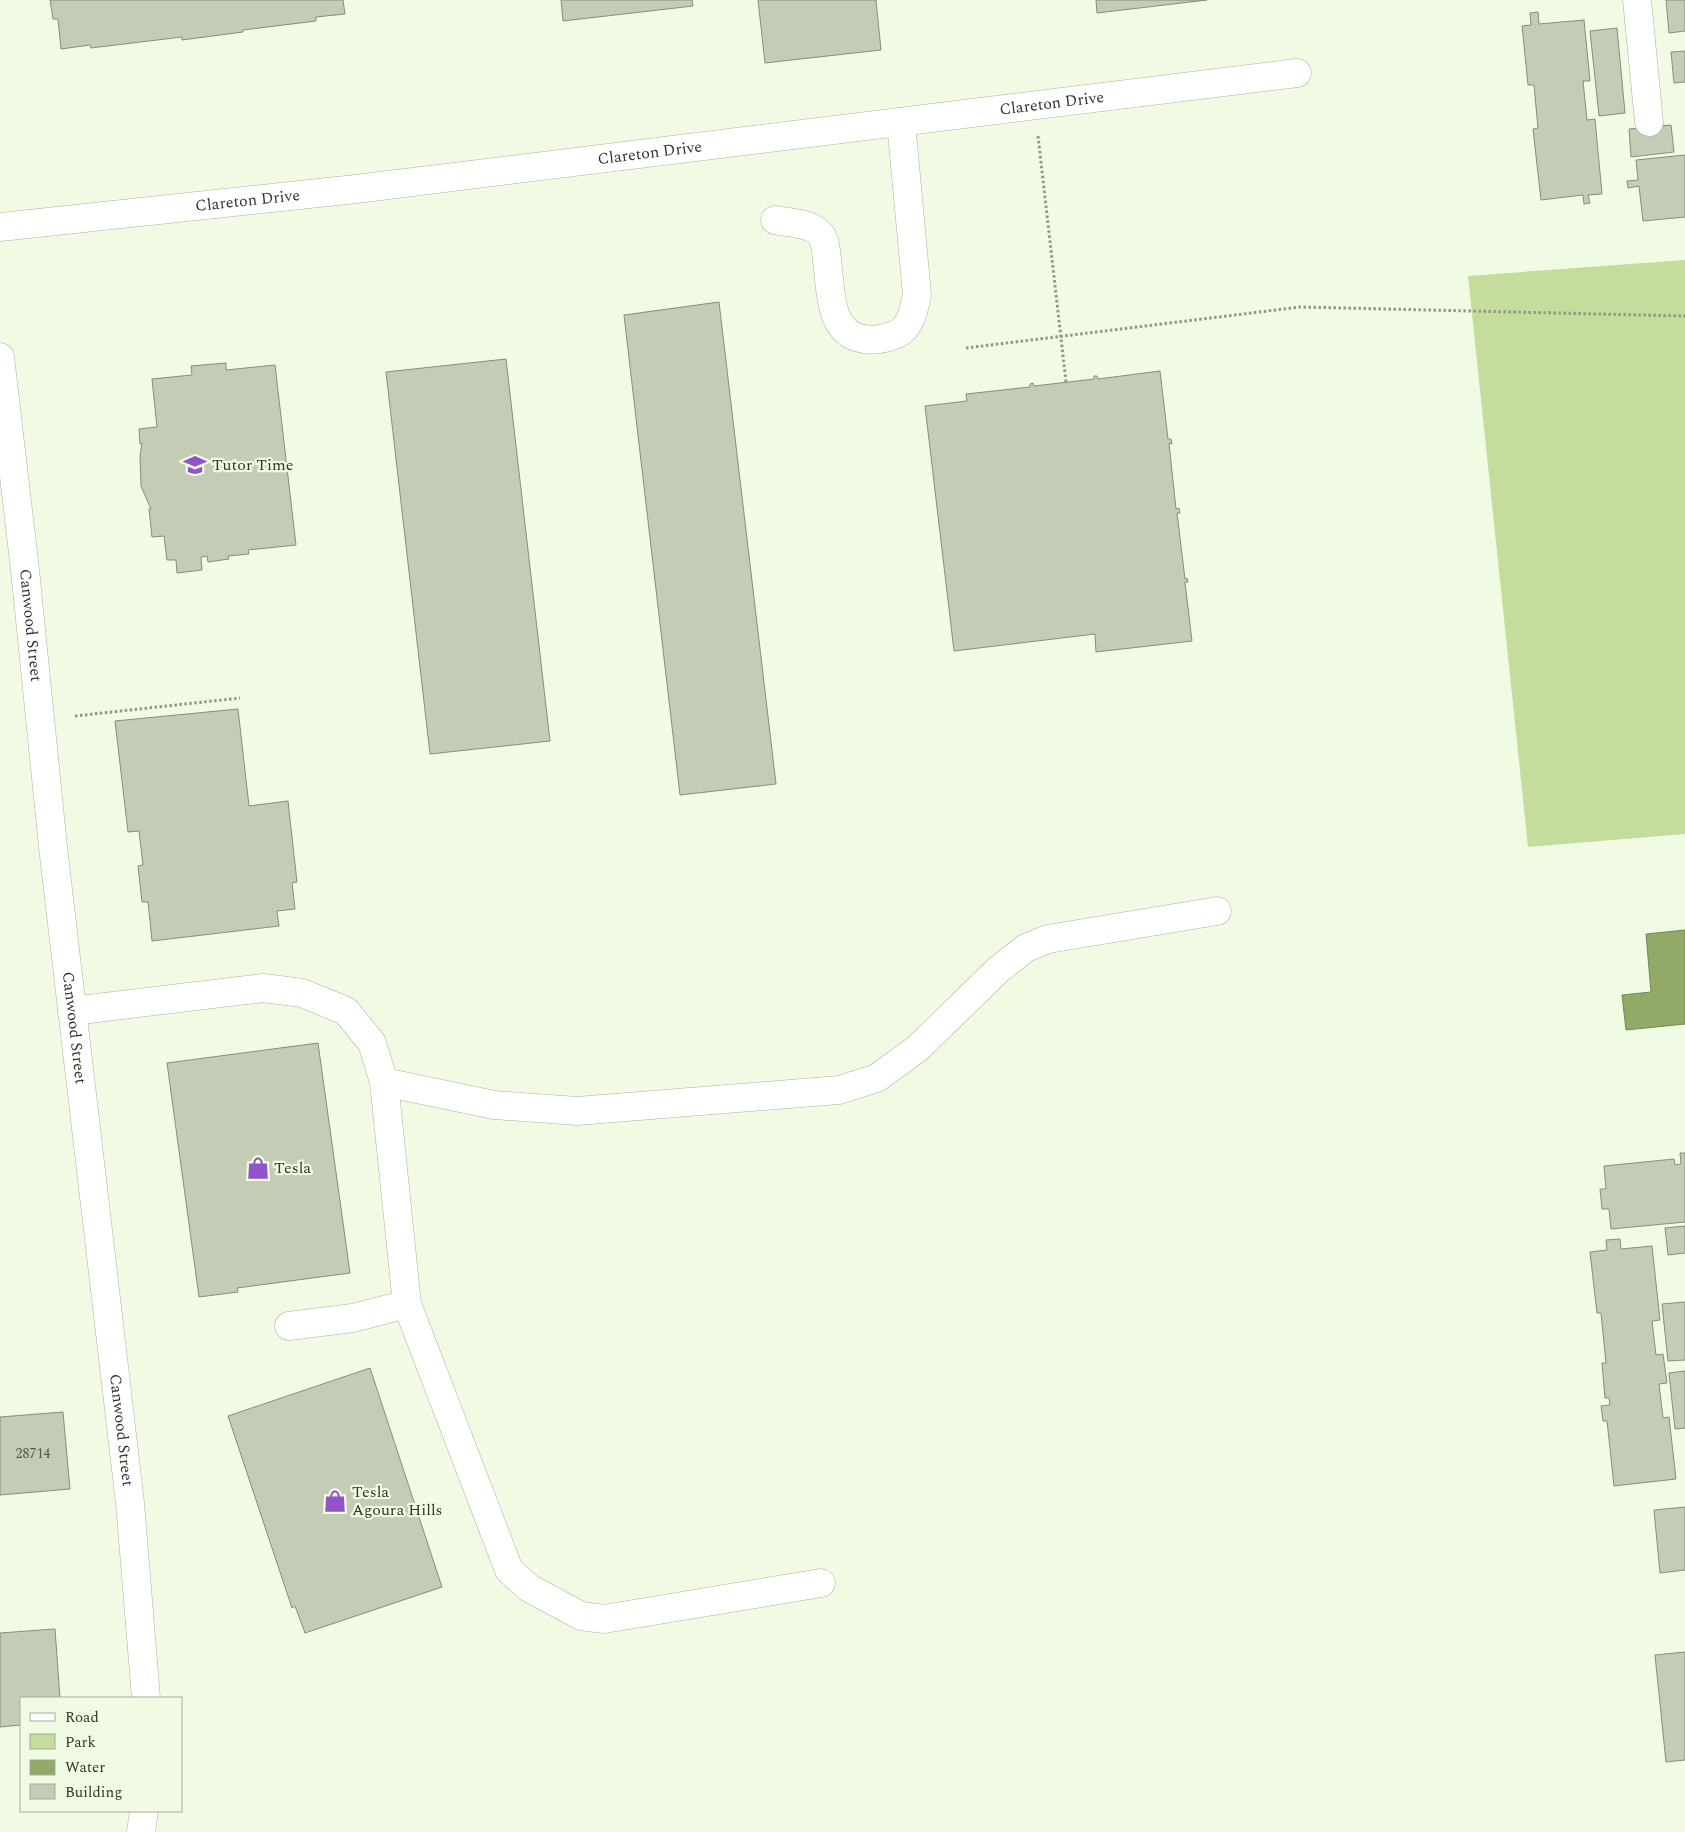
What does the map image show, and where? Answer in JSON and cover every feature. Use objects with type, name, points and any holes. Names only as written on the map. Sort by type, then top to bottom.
[{"type":"street","points":[[1637,0],[1649,122]]},
{"type":"street","name":"Clareton Drive","points":[[0,227],[356,190],[1297,73]]},
{"type":"street","points":[[775,220],[811,227],[820,234],[826,246],[834,312],[844,331],[853,338],[867,340],[889,338],[904,330],[912,315],[917,295],[901,122]]},
{"type":"street","name":"Canwood Street","points":[[0,357],[25,570],[52,847],[130,1503],[146,1697]]},
{"type":"street","points":[[384,1082],[494,1105],[577,1111],[839,1090],[877,1078],[918,1048],[999,969],[1026,948],[1048,939],[1217,911]]},
{"type":"street","points":[[72,1010],[263,988],[302,992],[346,1011],[372,1043],[384,1082],[407,1304],[509,1570],[529,1588],[581,1616],[604,1619],[820,1582]]},
{"type":"street","points":[[289,1326],[353,1318],[407,1304]]},
{"type":"street","points":[[141,1832],[144,1812]]},
{"type":"path","points":[[1035,105],[1066,382]]},
{"type":"path","points":[[966,348],[1300,306],[1685,316]]},
{"type":"path","points":[[75,716],[240,698]]},
{"type":"green space","points":[[1685,260],[1685,834],[1528,847],[1468,276]]},
{"type":"water","points":[[1685,930],[1685,1024],[1626,1030],[1622,995],[1651,992],[1646,934]]},
{"type":"building","points":[[50,0],[343,0],[345,14],[316,17],[316,21],[182,40],[182,37],[91,48],[90,45],[61,49],[58,19],[53,19]]},
{"type":"building","points":[[561,0],[692,0],[693,6],[563,21]]},
{"type":"building","points":[[758,0],[876,0],[881,50],[765,63]]},
{"type":"building","points":[[1096,0],[1207,0],[1097,13]]},
{"type":"building","points":[[1666,0],[1685,0],[1685,31],[1669,33]]},
{"type":"building","points":[[1538,12],[1539,24],[1584,20],[1590,81],[1583,81],[1587,120],[1595,119],[1602,194],[1588,195],[1590,203],[1584,204],[1583,195],[1541,200],[1533,129],[1538,128],[1534,85],[1528,85],[1522,26],[1531,25],[1530,13]]},
{"type":"building","points":[[1617,28],[1625,113],[1599,116],[1590,31]]},
{"type":"building","points":[[1685,51],[1685,82],[1674,83],[1671,52]]},
{"type":"building","points":[[1671,125],[1674,152],[1631,157],[1629,129]]},
{"type":"building","points":[[1685,155],[1685,217],[1643,221],[1639,186],[1628,188],[1627,181],[1638,180],[1636,160]]},
{"type":"building","points":[[719,302],[776,784],[680,795],[624,315]]},
{"type":"building","points":[[506,359],[550,741],[430,754],[386,372]]},
{"type":"building","points":[[226,363],[226,370],[275,365],[296,545],[248,550],[249,554],[228,556],[229,559],[208,562],[207,556],[201,557],[202,570],[177,573],[176,560],[167,560],[164,536],[152,537],[149,509],[151,509],[141,486],[140,456],[142,443],[140,444],[139,429],[157,427],[152,379],[192,375],[191,366]]},
{"type":"building","points":[[1160,371],[1168,439],[1171,439],[1172,444],[1169,443],[1176,509],[1179,508],[1180,513],[1177,513],[1185,579],[1187,578],[1188,582],[1185,582],[1192,641],[1096,652],[1095,634],[954,651],[925,406],[967,401],[966,394],[1030,387],[1030,384],[1033,383],[1034,386],[1094,379],[1094,376],[1097,376],[1098,379]]},
{"type":"building","points":[[238,709],[249,806],[288,801],[297,882],[292,883],[295,909],[277,911],[279,926],[152,941],[148,902],[142,902],[138,866],[143,865],[139,831],[128,832],[115,721]]},
{"type":"building","name":"Tesla","points":[[318,1043],[350,1273],[237,1288],[238,1292],[199,1297],[167,1063]]},
{"type":"building","points":[[1680,1153],[1685,1153],[1685,1222],[1611,1229],[1609,1209],[1602,1209],[1600,1189],[1606,1189],[1604,1166],[1674,1159],[1675,1165],[1681,1164]]},
{"type":"building","points":[[1685,1226],[1685,1253],[1668,1255],[1665,1228]]},
{"type":"building","points":[[1620,1239],[1621,1249],[1652,1246],[1660,1320],[1652,1321],[1656,1355],[1663,1354],[1667,1383],[1659,1384],[1663,1418],[1669,1417],[1676,1479],[1614,1486],[1607,1421],[1603,1421],[1601,1406],[1610,1405],[1609,1398],[1605,1398],[1602,1363],[1606,1363],[1601,1313],[1597,1313],[1590,1252],[1607,1250],[1606,1240]]},
{"type":"building","points":[[1685,1302],[1685,1360],[1668,1361],[1662,1304]]},
{"type":"building","name":"Tesla Agoura Hills","points":[[370,1368],[442,1587],[305,1633],[295,1606],[292,1608],[228,1416]]},
{"type":"building","points":[[1685,1371],[1685,1428],[1675,1429],[1669,1373]]},
{"type":"building","points":[[63,1412],[70,1489],[0,1495],[0,1417]]},
{"type":"building","points":[[1685,1507],[1685,1570],[1660,1573],[1654,1510]]},
{"type":"building","points":[[55,1629],[60,1697],[20,1697],[20,1725],[0,1727],[0,1633]]},
{"type":"building","points":[[1685,1652],[1685,1760],[1666,1762],[1655,1655]]},
{"type":"place","name":"Tutor Time","points":[[195,465]]},
{"type":"place","name":"Tesla","points":[[258,1168]]},
{"type":"place","name":"Tesla Agoura Hills","points":[[335,1501]]}]
